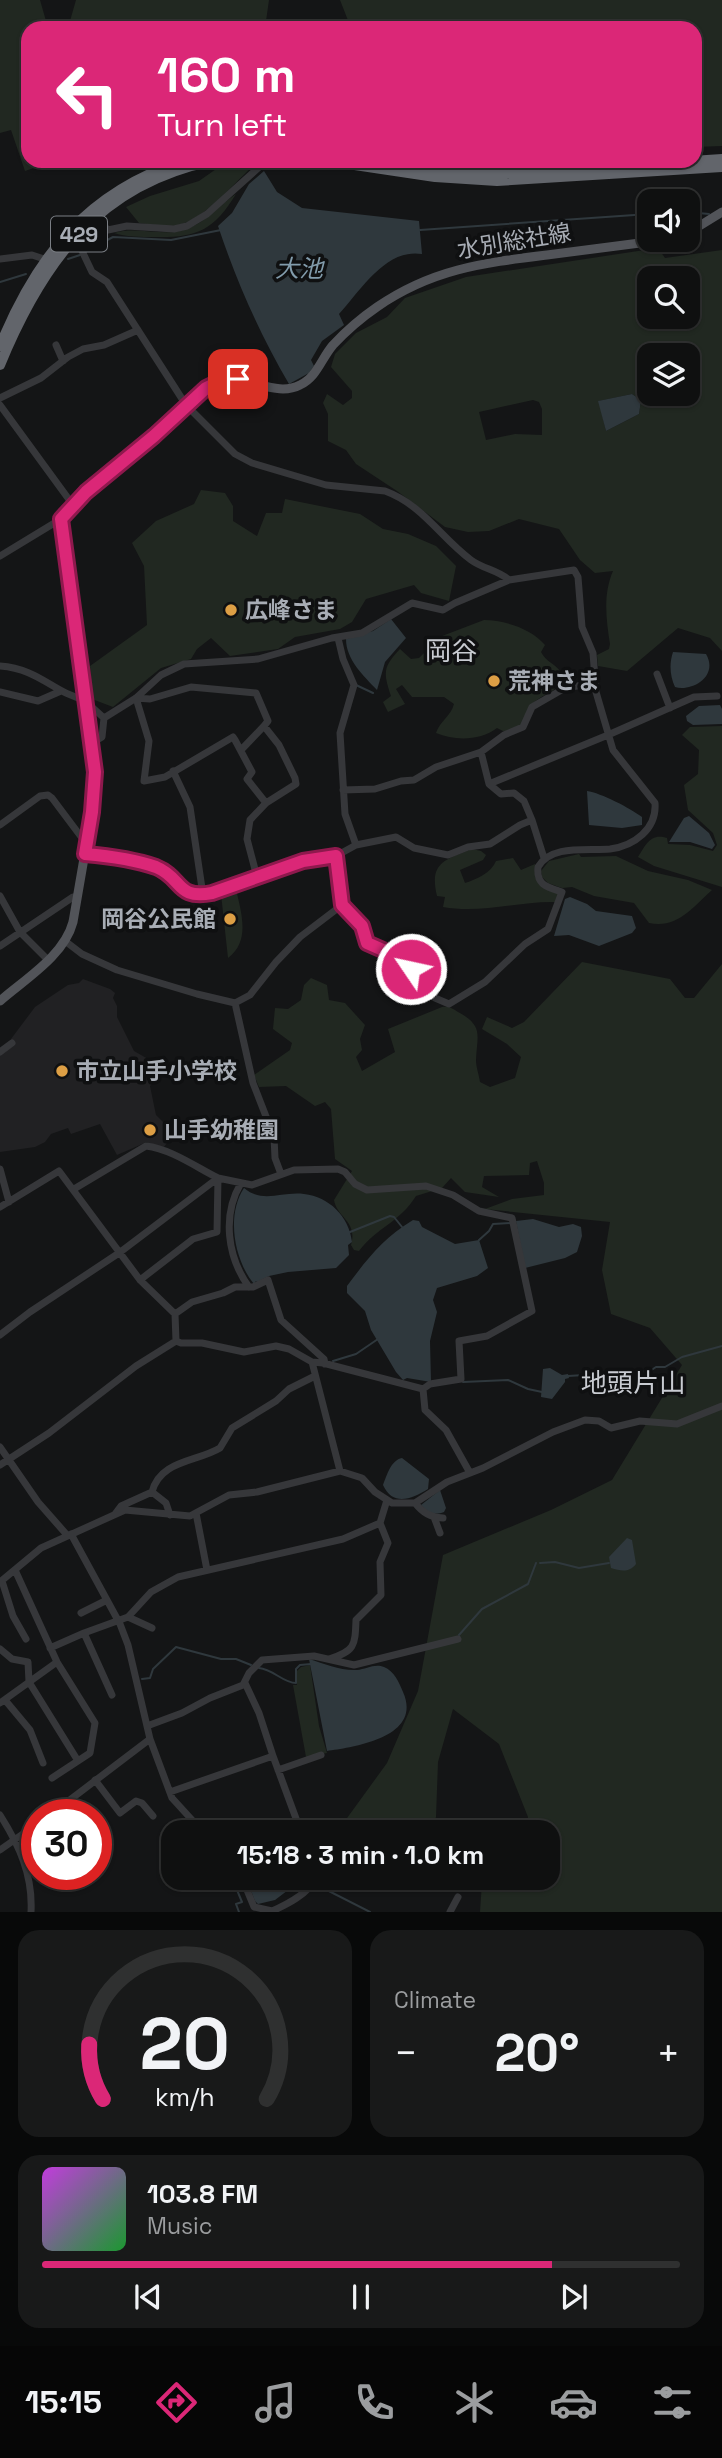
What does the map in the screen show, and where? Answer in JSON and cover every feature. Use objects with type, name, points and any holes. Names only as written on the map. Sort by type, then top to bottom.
[{"type":"highway","points":[[702,160],[722,159]]},
{"type":"highway","points":[[375,168],[486,181],[722,167]]},
{"type":"highway","name":"429","points":[[0,346],[22,297],[73,233],[123,188],[164,168]]},
{"type":"highway","name":"429","points":[[93,215],[127,194],[185,168]]},
{"type":"highway","points":[[420,168],[498,174],[588,168]]},
{"type":"highway","name":"429","points":[[0,365],[50,260]]},
{"type":"main road","points":[[700,226],[722,212]]},
{"type":"main road","name":"水別総社線","points":[[61,519],[73,505],[212,384],[228,379],[276,388],[299,386],[319,368],[331,347],[370,312],[402,290],[455,269],[476,264],[637,243]]},
{"type":"main road","points":[[0,1001],[65,941],[73,922],[95,783],[87,703],[61,519]]},
{"type":"street","points":[[93,215],[108,230],[127,226],[174,229],[187,226],[207,214],[258,168]]},
{"type":"street","points":[[73,233],[92,272],[107,282],[186,405],[235,454],[245,460],[326,485],[393,494],[429,518],[467,558],[502,573],[509,580]]},
{"type":"street","points":[[0,259],[26,254],[50,260]]},
{"type":"street","points":[[0,398],[41,378],[83,349],[104,345],[138,330]]},
{"type":"street","points":[[56,345],[63,361]]},
{"type":"street","points":[[0,405],[73,505]]},
{"type":"street","points":[[0,556],[61,519]]},
{"type":"street","points":[[104,718],[136,698],[161,675],[184,664],[258,659],[369,630],[412,603],[443,610],[509,580],[569,570],[576,573],[582,627],[593,653],[596,683],[612,750],[655,803],[654,819],[650,826],[638,838],[617,847],[583,849],[544,858],[538,867],[539,880],[544,886],[562,892],[548,929],[519,950],[485,982],[452,1003],[445,1003],[425,990],[401,958],[370,946],[362,926],[342,905],[336,856]]},
{"type":"street","points":[[338,638],[354,685],[340,733],[345,814],[358,845]]},
{"type":"street","points":[[0,666],[19,667],[37,674],[61,691],[87,703],[104,718]]},
{"type":"street","points":[[657,674],[670,708]]},
{"type":"street","points":[[343,790],[375,789],[401,780],[414,780],[436,767],[481,752],[523,727],[532,707],[565,688],[596,683]]},
{"type":"street","points":[[136,698],[150,699],[191,687],[256,693],[268,721],[241,750]]},
{"type":"street","points":[[0,692],[38,701],[61,691]]},
{"type":"street","points":[[489,783],[694,697],[717,696]]},
{"type":"street","points":[[136,698],[149,741],[144,780],[148,782],[164,777],[233,737],[252,772],[247,779],[266,803]]},
{"type":"street","points":[[92,743],[102,737],[104,718]]},
{"type":"street","points":[[257,877],[247,839],[250,820],[266,803],[296,784],[292,769],[264,726]]},
{"type":"street","points":[[481,752],[489,783],[501,794],[514,793],[524,801],[544,858]]},
{"type":"street","points":[[173,771],[190,807],[203,895]]},
{"type":"street","points":[[0,825],[40,796],[48,795],[82,838],[87,840]]},
{"type":"street","points":[[85,854],[118,858],[158,868],[170,875],[188,893],[203,895],[303,861],[336,856],[358,845],[396,837],[427,852],[448,855],[468,847],[490,844],[532,820]]},
{"type":"street","points":[[0,896],[20,932],[47,959]]},
{"type":"street","points":[[0,946],[73,897],[77,897]]},
{"type":"street","points":[[65,941],[82,954],[117,970],[234,1003],[250,995],[293,944],[342,905]]},
{"type":"street","points":[[234,1003],[253,1083],[274,1137],[275,1158],[281,1174]]},
{"type":"street","points":[[0,1052],[12,1043]]},
{"type":"street","points":[[0,1465],[49,1433],[136,1366],[176,1341],[202,1343],[244,1352],[271,1346],[285,1347],[312,1362],[423,1389],[430,1384],[461,1379],[459,1341],[487,1336],[531,1314],[528,1288],[521,1270],[513,1223],[507,1216],[479,1210],[453,1195],[426,1186],[367,1190],[355,1184],[345,1171],[326,1168],[281,1174],[257,1184],[241,1183],[218,1178],[156,1147],[146,1146],[74,1189]]},
{"type":"street","points":[[0,1169],[9,1202]]},
{"type":"street","points":[[0,1208],[60,1171],[140,1280],[175,1314],[176,1341]]},
{"type":"street","points":[[0,1335],[119,1253],[218,1178]]},
{"type":"street","points":[[140,1280],[193,1239],[217,1233],[218,1178]]},
{"type":"street","points":[[241,1183],[232,1198],[230,1231],[234,1263],[249,1287]]},
{"type":"street","points":[[175,1314],[192,1302],[236,1287],[249,1287],[268,1280],[281,1321],[324,1359],[325,1364]]},
{"type":"street","points":[[312,1362],[340,1471]]},
{"type":"street","points":[[152,1492],[155,1480],[161,1474],[220,1448],[232,1427],[276,1401],[296,1385],[315,1376]]},
{"type":"street","points":[[423,1389],[425,1410],[446,1430],[470,1473]]},
{"type":"street","points":[[26,1639],[13,1616],[1,1581],[41,1548],[125,1510],[190,1516],[229,1494],[257,1492],[340,1471],[362,1478],[375,1492],[393,1503],[415,1503],[447,1482],[533,1444],[552,1432],[585,1420],[599,1421],[611,1428],[640,1421],[677,1424],[722,1406]]},
{"type":"street","points":[[0,1447],[38,1502],[69,1535],[118,1620],[134,1663],[150,1739],[172,1798],[192,1820]]},
{"type":"street","points":[[114,1514],[121,1506],[152,1492]]},
{"type":"street","points":[[152,1492],[166,1503],[170,1515]]},
{"type":"street","points":[[328,1659],[351,1649],[355,1643],[356,1620],[381,1595],[380,1562],[388,1543],[380,1523],[387,1500]]},
{"type":"street","points":[[415,1503],[420,1510],[439,1518],[440,1533]]},
{"type":"street","points":[[196,1513],[207,1570]]},
{"type":"street","points":[[50,1648],[128,1617],[151,1592],[191,1572],[223,1568],[343,1539],[380,1523]]},
{"type":"street","points":[[15,1570],[57,1662],[95,1723],[90,1753],[52,1778]]},
{"type":"street","points":[[81,1613],[107,1600]]},
{"type":"street","points":[[128,1617],[152,1628]]},
{"type":"street","points":[[85,1633],[111,1695]]},
{"type":"street","points":[[147,1726],[182,1713],[245,1683],[262,1660],[314,1656],[354,1665],[458,1639]]},
{"type":"street","points":[[0,1649],[12,1659],[28,1662],[29,1682],[78,1761]]},
{"type":"street","points":[[43,1763],[30,1730],[3,1702],[57,1662]]},
{"type":"street","points":[[245,1683],[259,1713],[297,1820]]},
{"type":"street","points":[[71,1799],[150,1739]]},
{"type":"street","points":[[278,1770],[321,1755]]},
{"type":"street","points":[[170,1792],[272,1756]]},
{"type":"street","points":[[95,1780],[120,1813],[136,1801],[142,1803],[153,1816]]},
{"type":"street","points":[[0,1815],[15,1840],[30,1878],[32,1912]]},
{"type":"street","points":[[0,1850],[21,1836]]},
{"type":"street","points":[[247,1890],[254,1907],[272,1912],[303,1890]]},
{"type":"street","points":[[450,1912],[458,1897]]},
{"type":"shaded area","points":[[0,0],[40,0],[46,21],[21,21],[21,159],[11,130],[0,133]]},
{"type":"shaded area","points":[[76,0],[269,0],[266,21],[70,21]]},
{"type":"shaded area","points":[[340,0],[722,0],[722,146],[702,147],[702,21],[348,21]]},
{"type":"shaded area","points":[[218,168],[251,168],[215,203],[183,224],[172,226],[139,223],[126,207],[150,196],[199,181]]},
{"type":"shaded area","points":[[236,194],[211,225],[192,234],[148,237],[114,233],[185,230],[201,222]]},
{"type":"shaded area","points":[[722,250],[722,651],[710,638],[678,628],[627,671],[598,666],[597,655],[609,649],[610,644],[607,598],[613,571],[595,573],[580,560],[559,529],[519,519],[489,531],[468,532],[445,527],[356,464],[346,450],[328,441],[328,414],[323,403],[327,394],[343,405],[352,398],[352,391],[331,367],[335,354],[356,333],[387,317],[405,298],[466,277],[637,251],[661,252],[665,258]],"holes":[[[533,400],[539,402],[542,409],[542,435],[515,434],[486,440],[479,412]]]},
{"type":"shaded area","points":[[201,490],[225,493],[233,506],[233,521],[257,536],[266,513],[282,513],[285,499],[360,514],[383,529],[408,534],[436,546],[456,566],[449,601],[421,593],[414,585],[366,599],[352,622],[340,629],[295,637],[278,649],[230,656],[211,638],[197,649],[191,659],[161,668],[113,707],[92,699],[90,666],[147,625],[144,566],[132,543],[156,521],[194,504]]},
{"type":"shaded area","points":[[484,620],[509,624],[533,634],[545,645],[541,652],[543,655],[560,671],[557,685],[530,706],[522,725],[505,732],[497,728],[475,737],[443,736],[436,733],[454,704],[444,697],[412,697],[402,685],[396,689],[405,704],[388,712],[383,702],[391,696],[386,670],[400,649],[411,659],[419,658],[433,644],[429,641]]},
{"type":"shaded area","points":[[722,726],[722,887],[654,866],[638,857],[649,841],[656,837],[667,838],[668,844],[690,845],[713,851],[717,845],[713,833],[688,810],[684,785],[698,774],[699,750],[682,735],[690,727]]},
{"type":"shaded area","points":[[472,849],[486,855],[483,860],[460,870],[465,883],[487,872],[496,861],[513,858],[521,870],[535,864],[537,881],[548,890],[559,894],[556,902],[471,909],[443,907],[445,897],[437,896],[435,885],[437,870],[447,860]]},
{"type":"shaded area","points":[[579,854],[581,857],[616,856],[648,871],[688,880],[712,890],[676,920],[649,923],[634,903],[594,896],[572,887],[562,888],[548,883],[542,877],[541,871],[549,861]]},
{"type":"shaded area","points":[[236,889],[242,916],[242,935],[240,943],[228,958],[221,894]]},
{"type":"shaded area","points":[[582,962],[670,979],[685,998],[694,998],[722,964],[722,1912],[480,1912],[481,1890],[560,1890],[560,1820],[527,1820],[499,1744],[453,1709],[438,1762],[435,1820],[346,1820],[387,1763],[418,1691],[443,1555],[551,1510],[612,1480],[682,1365],[650,1328],[611,1314],[602,1270],[610,1222],[485,1209],[512,1199],[544,1195],[544,1183],[537,1161],[530,1163],[529,1175],[484,1176],[482,1187],[499,1197],[465,1192],[451,1178],[442,1188],[416,1196],[402,1213],[359,1251],[354,1250],[351,1245],[352,1230],[334,1200],[352,1171],[335,1159],[331,1109],[325,1102],[315,1106],[286,1086],[259,1087],[254,1075],[290,1050],[292,1043],[273,1029],[275,1008],[288,1009],[301,1000],[304,985],[311,978],[327,985],[329,1000],[345,1003],[365,1025],[360,1039],[362,1050],[356,1057],[362,1071],[395,1052],[388,1029],[447,1007],[466,1017],[475,1027],[478,1038],[476,1063],[480,1082],[490,1087],[515,1078],[521,1057],[507,1044],[482,1029],[487,1017],[512,1028],[524,1022]]},
{"type":"shaded area","points":[[83,979],[115,993],[113,998],[117,1006],[117,1017],[134,1051],[148,1059],[158,1077],[150,1086],[156,1115],[174,1133],[164,1147],[149,1145],[147,1142],[117,1155],[100,1124],[71,1134],[68,1128],[51,1134],[45,1142],[35,1147],[0,1152],[0,1055],[14,1045],[11,1039],[35,1007],[68,985],[79,983]]},
{"type":"shaded area","points":[[310,1665],[319,1726],[327,1753],[306,1757],[293,1685],[297,1685],[297,1671]]},
{"type":"water","name":"大池","points":[[264,171],[277,192],[302,208],[419,221],[422,254],[397,257],[375,273],[339,314],[344,325],[322,341],[311,360],[314,366],[309,373],[289,384],[249,307],[218,226],[232,213],[249,184]]},
{"type":"water","points":[[632,394],[637,397],[637,406],[640,406],[639,414],[606,431],[598,401]]},
{"type":"water","points":[[391,619],[406,638],[385,662],[377,690],[352,661],[346,639],[373,631]]},
{"type":"water","points":[[673,652],[706,654],[709,669],[702,681],[689,687],[675,687],[671,670]]},
{"type":"water","points":[[720,705],[722,724],[693,725],[687,721],[686,716],[699,706]]},
{"type":"water","points":[[587,791],[637,813],[642,817],[642,825],[622,828],[589,825]]},
{"type":"water","points":[[689,816],[709,833],[715,845],[712,849],[690,842],[669,842],[684,818]]},
{"type":"water","points":[[570,897],[596,911],[632,916],[636,928],[632,933],[599,946],[569,935],[554,936],[565,899]]},
{"type":"water","points":[[244,1188],[258,1195],[304,1194],[322,1199],[336,1209],[347,1224],[352,1242],[348,1245],[349,1255],[336,1268],[288,1272],[269,1276],[254,1284],[241,1263],[235,1237],[235,1211]]},
{"type":"water","points":[[533,1219],[559,1227],[573,1224],[581,1227],[582,1236],[577,1252],[565,1258],[525,1268],[516,1221]]},
{"type":"water","points":[[413,1220],[419,1221],[422,1227],[455,1244],[479,1240],[488,1268],[477,1276],[437,1288],[433,1300],[437,1312],[430,1341],[431,1382],[407,1378],[403,1380],[371,1330],[365,1311],[347,1293],[347,1286],[377,1249]]},
{"type":"water","points":[[550,1368],[562,1375],[568,1374],[569,1378],[565,1379],[552,1399],[541,1397],[543,1369]]},
{"type":"water","points":[[402,1458],[429,1479],[428,1489],[416,1496],[397,1499],[387,1492],[383,1485],[392,1465]]},
{"type":"water","points":[[440,1490],[446,1508],[444,1512],[437,1514],[421,1505]]},
{"type":"water","points":[[627,1538],[632,1540],[636,1564],[625,1570],[611,1568],[609,1557]]},
{"type":"water","points":[[309,1659],[345,1669],[381,1666],[388,1669],[396,1677],[403,1692],[407,1707],[404,1720],[383,1737],[327,1751]]},
{"type":"water","points":[[251,1890],[288,1890],[275,1900],[258,1904]]},
{"type":"waterway","points":[[700,213],[709,214]]},
{"type":"waterway","points":[[420,230],[637,215]]},
{"type":"waterway","points":[[85,252],[113,237],[171,240],[221,230]]},
{"type":"waterway","points":[[68,259],[80,255]]},
{"type":"waterway","points":[[0,282],[26,274]]},
{"type":"waterway","points":[[356,685],[373,693]]},
{"type":"waterway","points":[[110,860],[136,865]]},
{"type":"waterway","points":[[148,868],[162,874]]},
{"type":"waterway","points":[[179,889],[189,897],[202,898]]},
{"type":"waterway","points":[[350,1232],[390,1216],[402,1227]]},
{"type":"waterway","points":[[479,1240],[493,1224],[511,1223]]},
{"type":"waterway","points":[[333,1361],[356,1354],[378,1339]]},
{"type":"waterway","points":[[568,1376],[650,1371],[656,1367],[665,1367],[682,1357],[722,1346]]},
{"type":"waterway","points":[[463,1382],[508,1380],[542,1392]]},
{"type":"waterway","points":[[540,1563],[555,1562],[579,1568],[609,1563]]},
{"type":"waterway","points":[[459,1635],[482,1609],[528,1584],[536,1563]]},
{"type":"waterway","points":[[142,1679],[150,1678],[153,1669],[176,1647],[221,1659],[236,1659],[251,1665]]},
{"type":"waterway","points":[[259,1668],[296,1683],[296,1669],[300,1665],[311,1664]]},
{"type":"waterway","points":[[237,1890],[242,1902],[236,1904],[239,1912]]},
{"type":"waterway","points":[[327,1890],[370,1912]]},
{"type":"place","name":"広峰さま","points":[[231,610]]},
{"type":"place","name":"荒神さま","points":[[494,681]]},
{"type":"place","name":"岡谷公民館","points":[[230,919]]},
{"type":"place","name":"市立山手小学校","points":[[62,1071]]},
{"type":"place","name":"山手幼稚園","points":[[150,1130]]},
{"type":"district","name":"岡谷","points":[[451,651]]},
{"type":"district","name":"地頭片山","points":[[633,1383]]},
{"type":"route","points":[[238,379],[220,381],[206,388],[154,436],[86,492],[61,519],[95,772],[85,854],[158,868],[173,877],[183,890],[192,895],[212,893],[303,861],[336,856],[342,905],[362,926],[367,943],[374,948],[393,953],[411,969]]}]
